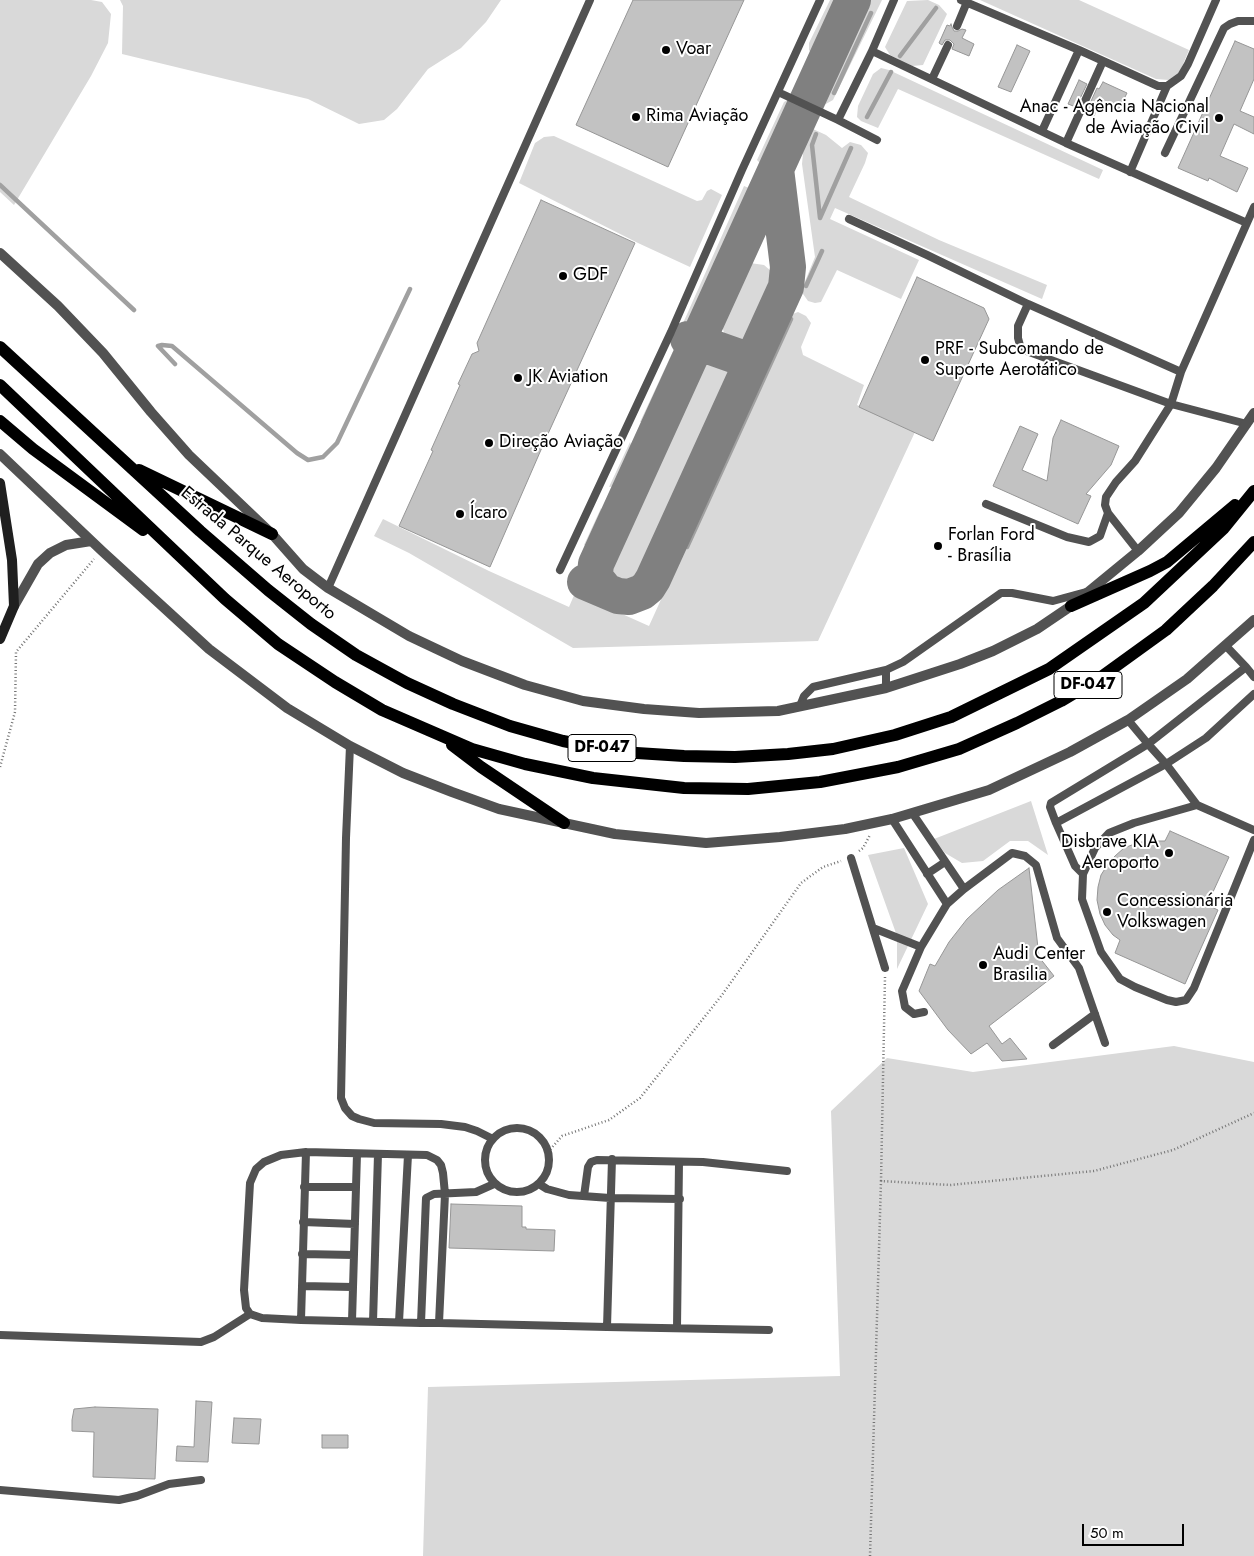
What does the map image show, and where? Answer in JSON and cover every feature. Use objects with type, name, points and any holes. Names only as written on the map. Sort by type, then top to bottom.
[{"type":"main road","name":"Estrada Parque Aeroporto","points":[[0,347],[227,554],[311,624],[356,655],[407,683],[453,704],[510,726],[563,741],[621,752],[736,757],[788,754],[833,749],[894,735],[951,717],[1049,669],[1144,603],[1224,528],[1254,490]]},
{"type":"main road","name":"DF-047","points":[[0,385],[225,599],[278,644],[335,682],[382,710],[472,749],[525,764],[593,778],[684,788],[748,789],[820,782],[898,767],[959,749],[1061,701],[1101,677],[1166,630],[1213,586],[1254,542]]},
{"type":"main road","points":[[0,421],[33,449],[180,557]]},
{"type":"main road","points":[[127,464],[272,534]]},
{"type":"main road","points":[[0,483],[12,560],[14,606],[0,639]]},
{"type":"main road","points":[[1071,606],[1166,562],[1254,490]]},
{"type":"main road","points":[[440,736],[480,767],[564,823]]},
{"type":"street","points":[[0,253],[58,306],[103,353],[151,412],[189,454],[272,534],[303,569],[328,588],[409,636],[462,661],[526,685],[583,701],[644,709],[699,713],[778,711],[886,688],[960,664],[993,651],[1037,629],[1071,606],[1179,513],[1216,468],[1254,413]]},
{"type":"street","points":[[0,454],[91,541],[176,616],[209,649],[287,708],[350,746],[403,773],[452,792],[499,809],[616,834],[706,843],[780,837],[845,829],[892,820],[989,790],[1070,752],[1128,720],[1188,680],[1254,620]]},
{"type":"street","points":[[14,606],[38,564],[50,553],[66,545],[91,541]]},
{"type":"lane","points":[[328,588],[590,0]]},
{"type":"lane","points":[[560,570],[671,332],[820,0]]},
{"type":"lane","points":[[838,120],[894,0]]},
{"type":"lane","points":[[1130,172],[1167,86],[1181,76],[1188,64],[1216,0]]},
{"type":"lane","points":[[956,26],[964,1],[1103,60],[1158,86],[1167,86]]},
{"type":"lane","points":[[1166,153],[1224,28],[1238,21],[1254,21]]},
{"type":"lane","points":[[932,79],[948,45]]},
{"type":"lane","points":[[872,50],[1066,143],[1248,222]]},
{"type":"lane","points":[[1042,131],[1079,50]]},
{"type":"lane","points":[[1066,143],[1103,60]]},
{"type":"lane","points":[[778,92],[877,140]]},
{"type":"lane","points":[[1138,550],[1108,513],[1105,505],[1106,497],[1116,482],[1135,461],[1170,404],[1181,372],[1254,207]]},
{"type":"lane","points":[[849,219],[1028,304],[1181,372]]},
{"type":"lane","points":[[1028,304],[1018,326],[1018,338],[1021,349],[1170,404],[1247,424]]},
{"type":"lane","points":[[986,504],[1067,537],[1089,542],[1100,536],[1108,513]]},
{"type":"lane","points":[[800,706],[804,696],[813,687],[886,670],[903,662],[1001,593],[1012,592],[1053,601],[1090,591]]},
{"type":"lane","points":[[1226,646],[1254,677]]},
{"type":"lane","points":[[1083,874],[1075,866],[1050,807],[1051,802],[1148,744],[1246,667]]},
{"type":"lane","points":[[886,670],[886,688]]},
{"type":"lane","points":[[1056,823],[1166,764],[1206,738],[1254,694]]},
{"type":"lane","points":[[1128,720],[1166,764],[1197,805],[1254,830]]},
{"type":"lane","points":[[350,746],[346,838],[341,1098],[345,1108],[352,1116],[359,1120],[374,1123],[441,1124],[465,1127],[493,1139]]},
{"type":"lane","points":[[1197,805],[1134,823],[1109,833],[1095,848],[1083,874],[1082,898],[1101,952],[1120,980],[1176,1002],[1186,1000],[1194,988],[1254,840]]},
{"type":"lane","points":[[912,814],[964,889]]},
{"type":"lane","points":[[892,820],[946,904]]},
{"type":"lane","points":[[924,1012],[914,1014],[905,1007],[902,991],[921,947],[946,904],[1012,853],[1025,856],[1036,865],[1057,938],[1079,968],[1105,1042]]},
{"type":"lane","points":[[851,858],[885,968]]},
{"type":"lane","points":[[927,874],[945,862]]},
{"type":"lane","points":[[873,928],[921,947]]},
{"type":"lane","points":[[1053,1045],[1095,1014]]},
{"type":"lane","points":[[513,1128],[524,1129],[534,1133],[543,1141],[548,1152],[549,1163],[546,1174],[539,1184],[522,1192],[502,1190],[488,1176],[485,1167],[487,1147],[502,1132],[513,1128]]},
{"type":"lane","points":[[301,1320],[306,1152]]},
{"type":"lane","points":[[439,1323],[445,1194],[443,1173],[437,1160],[427,1155],[306,1152],[281,1155],[264,1162],[256,1169],[250,1183],[244,1290],[246,1308],[250,1314],[262,1318],[373,1322],[769,1330]]},
{"type":"lane","points":[[352,1321],[357,1154]]},
{"type":"lane","points":[[373,1322],[378,1154]]},
{"type":"lane","points":[[399,1322],[408,1155]]},
{"type":"lane","points":[[607,1327],[612,1159]]},
{"type":"lane","points":[[584,1196],[586,1172],[591,1162],[597,1160],[703,1162],[788,1171]]},
{"type":"lane","points":[[677,1328],[679,1162]]},
{"type":"lane","points":[[422,1323],[426,1198],[430,1195],[476,1192],[494,1184]]},
{"type":"lane","points":[[539,1184],[554,1192],[584,1196],[680,1199]]},
{"type":"lane","points":[[304,1187],[356,1187]]},
{"type":"lane","points":[[303,1222],[355,1224]]},
{"type":"lane","points":[[302,1254],[354,1255]]},
{"type":"lane","points":[[302,1286],[353,1287]]},
{"type":"lane","points":[[0,1335],[201,1342],[214,1337],[250,1314]]},
{"type":"lane","points":[[0,1490],[119,1500],[137,1496],[169,1484],[201,1480]]},
{"type":"path","points":[[0,767],[15,712],[16,652],[102,550]]},
{"type":"path","points":[[548,1152],[562,1136],[609,1120],[640,1098],[722,994],[801,883],[823,867],[851,858],[863,848],[877,823]]},
{"type":"path","points":[[870,1556],[885,968]]},
{"type":"path","points":[[881,1181],[950,1185],[1094,1171],[1173,1150],[1254,1113]]},
{"type":"shaded area","points":[[0,0],[91,0],[102,2],[111,14],[108,43],[91,76],[14,205],[0,192]]},
{"type":"shaded area","points":[[120,0],[501,0],[486,22],[461,48],[428,69],[397,109],[384,120],[359,124],[308,99],[122,54],[123,6]]},
{"type":"shaded area","points":[[830,0],[841,0],[818,49],[812,55],[809,50],[809,43]]},
{"type":"shaded area","points":[[866,0],[882,0],[833,100],[824,105],[821,102]]},
{"type":"shaded area","points":[[928,0],[939,5],[947,14],[923,65],[912,66],[890,55],[885,47],[907,1]]},
{"type":"shaded area","points":[[980,0],[1079,0],[1189,50],[1177,75],[1169,80],[1156,79]]},
{"type":"shaded area","points":[[881,68],[889,70],[1103,170],[1099,179],[898,89],[878,128],[861,121],[857,117],[858,106],[873,74]]},
{"type":"shaded area","points":[[789,99],[790,112],[773,151],[762,162],[759,162],[757,160],[784,102]]},
{"type":"shaded area","points":[[813,129],[826,135],[842,148],[850,142],[861,145],[868,153],[849,197],[939,240],[1047,285],[1042,299],[835,208],[830,219],[919,260],[901,299],[837,270],[821,302],[808,301],[801,291],[815,257],[802,164],[804,143],[809,131]]},
{"type":"shaded area","points":[[554,136],[697,201],[702,200],[707,191],[711,189],[722,195],[690,267],[519,183],[535,143],[544,137]]},
{"type":"shaded area","points":[[744,186],[749,188],[750,202],[701,314],[694,325],[688,325],[684,321]]},
{"type":"shaded area","points":[[750,263],[764,265],[771,271],[776,283],[763,317],[751,337],[736,343],[725,337],[720,317],[740,273]]},
{"type":"shaded area","points":[[798,312],[806,316],[811,323],[801,347],[803,355],[864,385],[857,405],[915,432],[818,641],[573,648],[409,553],[374,536],[383,519],[489,571],[569,607],[575,593],[649,626],[790,315]]},
{"type":"shaded area","points":[[674,349],[679,351],[681,358],[659,407],[647,422],[640,422]]},
{"type":"shaded area","points":[[715,360],[727,365],[733,380],[729,401],[643,576],[634,581],[625,581],[614,574],[611,566],[613,555],[690,384],[698,370],[706,363]]},
{"type":"shaded area","points":[[630,442],[634,455],[630,474],[617,486],[609,487]]},
{"type":"shaded area","points":[[601,508],[605,515],[606,523],[597,542],[588,546],[584,545]]},
{"type":"shaded area","points":[[1031,801],[1048,855],[1028,841],[1010,841],[983,861],[962,863],[945,853],[934,839]]},
{"type":"shaded area","points":[[904,848],[928,904],[897,969],[897,936],[868,855]]},
{"type":"shaded area","points":[[1174,1046],[1254,1062],[1254,1556],[423,1556],[428,1387],[840,1376],[831,1111],[887,1058],[973,1072]]},
{"type":"building","points":[[633,0],[744,0],[668,167],[576,125]]},
{"type":"building","points":[[951,24],[954,31],[966,30],[962,38],[974,44],[969,56],[952,49],[954,44],[950,40],[945,40],[942,45],[939,43],[947,25],[950,26]]},
{"type":"building","name":"Anac - Agência Nacional de Aviação Civil","points":[[1235,41],[1254,49],[1254,79],[1240,111],[1254,117],[1254,134],[1234,124],[1220,156],[1248,168],[1237,192],[1209,178],[1208,181],[1178,168]]},
{"type":"building","points":[[1017,45],[1030,51],[1011,92],[998,87]]},
{"type":"building","points":[[1079,80],[1087,84],[1076,107],[1068,104]]},
{"type":"building","points":[[1103,82],[1127,93],[1119,109],[1101,101],[1094,116],[1086,112],[1097,88],[1099,89]]},
{"type":"building","points":[[541,200],[635,243],[490,567],[399,526],[433,451],[431,450],[460,385],[458,384],[472,354],[479,351],[477,343]]},
{"type":"building","name":"PRF - Subcomando de Suporte Aerotático","points":[[917,277],[984,308],[989,319],[933,441],[859,407]]},
{"type":"building","points":[[1061,420],[1119,446],[1111,465],[1086,494],[1091,496],[1078,524],[993,486],[1020,426],[1038,434],[1022,470],[1047,481],[1053,438]]},
{"type":"building","points":[[1170,831],[1229,857],[1207,905],[1218,910],[1185,984],[1115,953],[1120,940],[1105,925],[1097,900],[1101,875],[1115,856],[1124,848],[1137,843],[1165,841]]},
{"type":"building","points":[[1029,868],[1039,957],[1054,976],[989,1026],[1002,1044],[1010,1038],[1027,1059],[1002,1061],[987,1043],[971,1054],[948,1030],[919,991],[930,964],[935,966],[949,942],[967,919],[998,890]]},
{"type":"building","points":[[451,1204],[522,1206],[522,1227],[526,1227],[526,1229],[555,1230],[554,1251],[449,1248]]},
{"type":"building","points":[[196,1401],[212,1402],[208,1462],[176,1461],[177,1446],[194,1447]]},
{"type":"building","points":[[95,1407],[158,1409],[155,1479],[93,1477],[94,1432],[72,1431],[72,1420],[74,1409]]},
{"type":"building","points":[[234,1418],[261,1419],[259,1444],[232,1443]]},
{"type":"building","points":[[322,1435],[348,1435],[348,1448],[322,1448]]},
{"type":"waterway","points":[[900,56],[936,8]]},
{"type":"waterway","points":[[834,93],[871,13]]},
{"type":"waterway","points":[[867,117],[891,72]]},
{"type":"waterway","points":[[816,134],[812,145],[820,218],[851,148]]},
{"type":"waterway","points":[[0,185],[134,310]]},
{"type":"waterway","points":[[806,286],[822,251]]},
{"type":"waterway","points":[[175,364],[158,346],[172,346],[297,453],[308,460],[323,457],[337,443],[410,289]]},
{"type":"waterway","points":[[687,547],[791,319]]},
{"type":"taxiway","points":[[606,591],[597,580],[595,573],[596,564],[853,0]]},
{"type":"taxiway","points":[[585,582],[618,596],[629,597],[642,592],[653,579],[786,287],[788,267],[776,169]]},
{"type":"taxiway","points":[[688,339],[692,345],[693,352],[708,346],[742,358],[751,357],[756,353]]},
{"type":"place","name":"Voar","points":[[666,50]]},
{"type":"place","name":"Rima Aviação","points":[[636,117]]},
{"type":"place","name":"Anac - Agência Nacional de Aviação Civil","points":[[1219,118]]},
{"type":"place","name":"GDF","points":[[563,276]]},
{"type":"place","name":"PRF - Subcomando de Suporte Aerotático","points":[[925,360]]},
{"type":"place","name":"JK Aviation","points":[[518,378]]},
{"type":"place","name":"Direção Aviação","points":[[489,443]]},
{"type":"place","name":"Ícaro","points":[[460,514]]},
{"type":"place","name":"Forlan Ford - Brasília","points":[[938,546]]},
{"type":"place","name":"Disbrave KIA Aeroporto","points":[[1169,853]]},
{"type":"place","name":"Concessionária Volkswagen","points":[[1107,912]]},
{"type":"place","name":"Audi Center Brasilia","points":[[983,965]]}]
